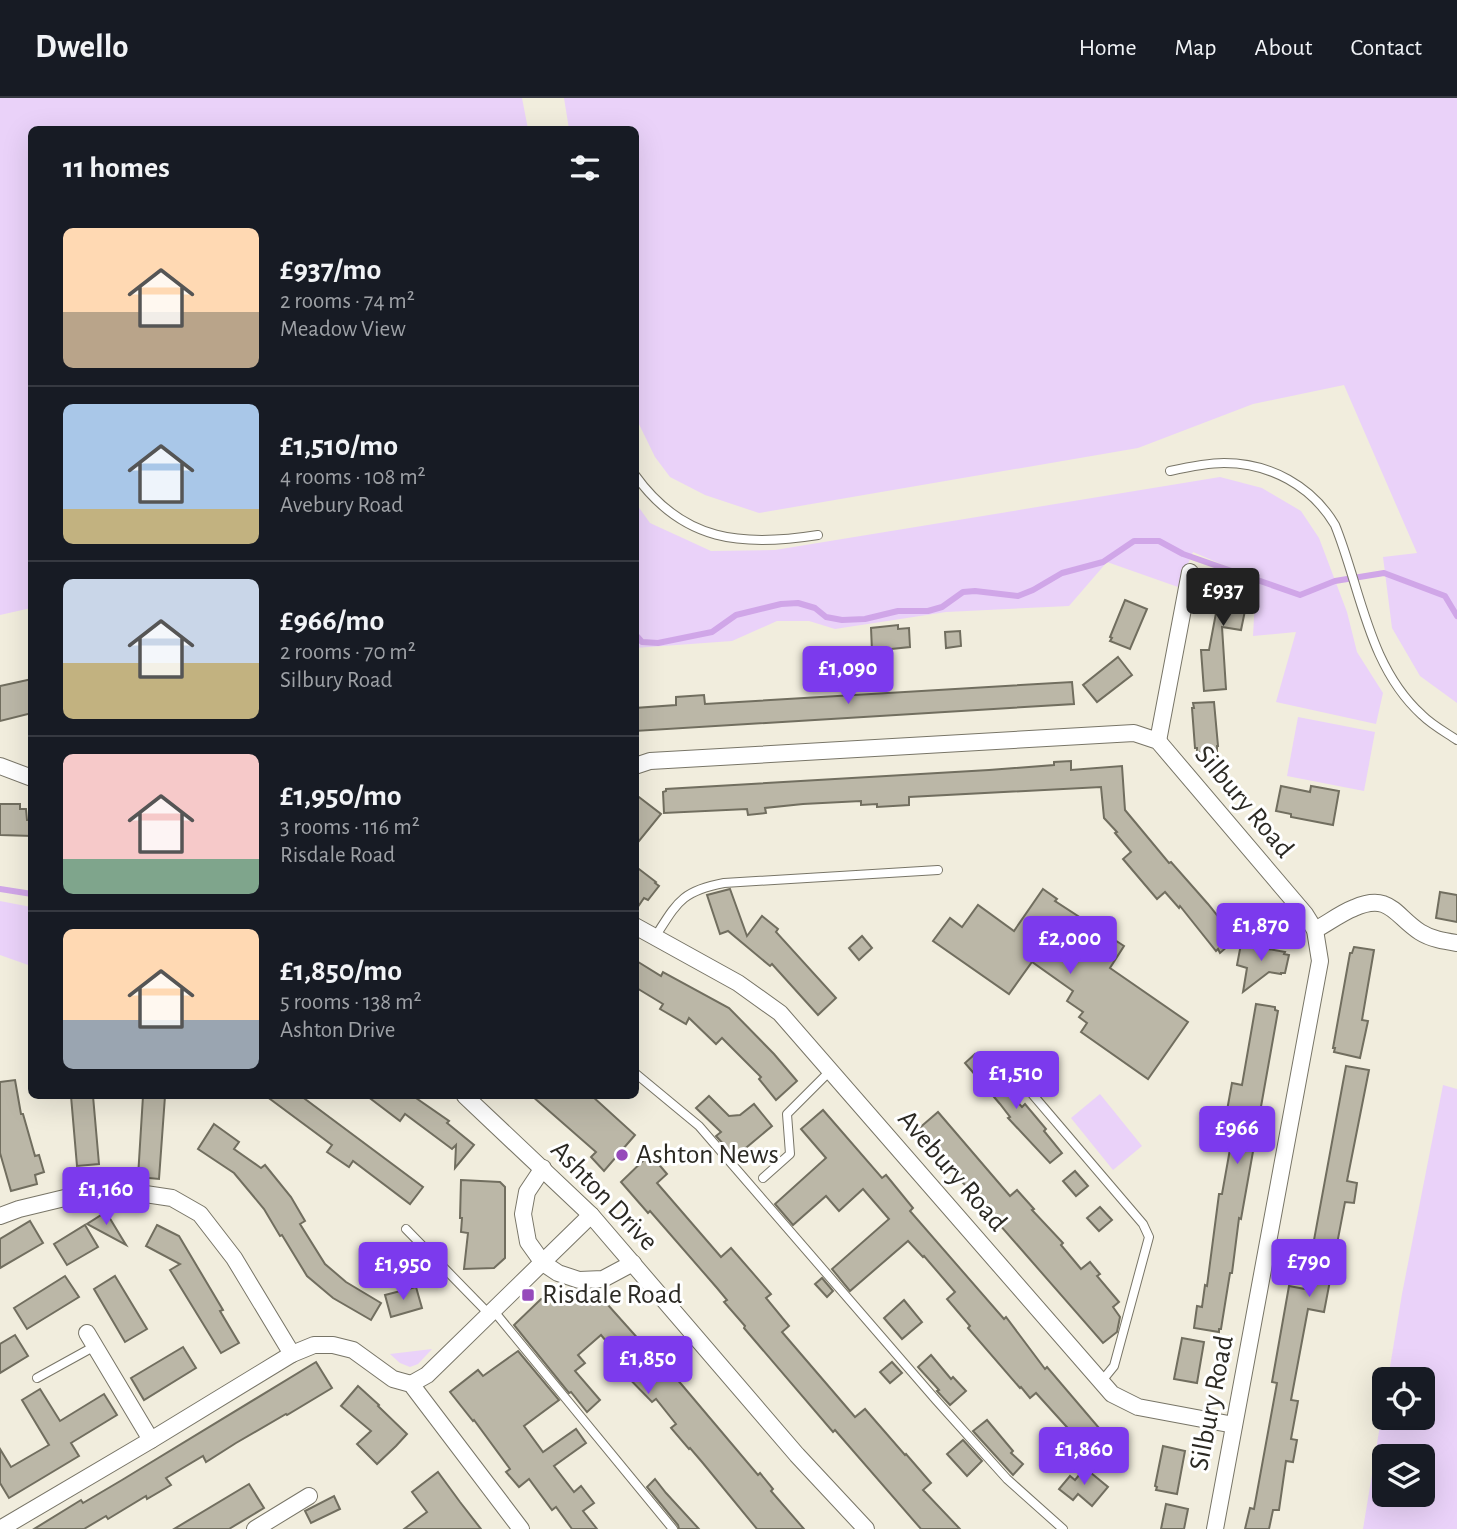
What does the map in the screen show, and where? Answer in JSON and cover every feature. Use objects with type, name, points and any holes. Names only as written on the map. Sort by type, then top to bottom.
[{"type":"street","points":[[1158,741],[1190,572]]},
{"type":"street","name":"Silbury Road","points":[[639,765],[650,761],[1133,733],[1158,741],[1305,914],[1315,930],[1320,961],[1215,1529]]},
{"type":"street","points":[[0,766],[28,776]]},
{"type":"street","points":[[1315,930],[1354,907],[1372,902],[1387,904],[1420,932],[1439,940],[1457,943]]},
{"type":"street","name":"Avebury Road","points":[[639,928],[738,984],[780,1013],[1112,1394],[1138,1408],[1234,1425]]},
{"type":"street","name":"Ashton Drive","points":[[468,1099],[591,1214],[789,1445],[866,1529]]},
{"type":"street","points":[[543,1168],[527,1192],[523,1214],[528,1242],[543,1263],[558,1273],[579,1280],[603,1279],[633,1263]]},
{"type":"street","points":[[0,1216],[77,1195],[132,1192],[172,1198],[201,1214],[234,1258],[292,1354]]},
{"type":"street","points":[[411,1384],[427,1375],[591,1214]]},
{"type":"street","points":[[91,1339],[151,1440]]},
{"type":"street","points":[[0,1529],[292,1354],[314,1345],[333,1345],[353,1350],[393,1379],[411,1384],[521,1529]]},
{"type":"street","points":[[256,1529],[309,1496]]},
{"type":"lane","points":[[1170,471],[1201,465],[1241,464],[1289,478],[1310,494],[1335,524],[1363,611],[1391,679],[1422,715],[1457,740]]},
{"type":"lane","points":[[639,480],[666,509],[689,524],[714,534],[752,541],[818,535]]},
{"type":"lane","points":[[655,937],[677,903],[703,887],[724,883],[938,870]]},
{"type":"lane","points":[[1004,1061],[1143,1224],[1149,1237],[1114,1366],[1101,1382]]},
{"type":"lane","points":[[764,1178],[790,1154],[786,1114],[830,1072]]},
{"type":"lane","points":[[639,1076],[699,1126],[1007,1479],[1063,1529]]},
{"type":"lane","points":[[406,1228],[491,1312],[673,1529]]},
{"type":"lane","points":[[37,1378],[91,1339]]},
{"type":"shaded area","points":[[0,98],[522,98],[527,126],[28,126],[28,609],[0,615]]},
{"type":"shaded area","points":[[564,98],[1457,98],[1457,703],[1420,676],[1392,628],[1383,557],[1417,553],[1344,385],[1253,404],[1138,448],[759,513],[705,495],[670,477],[655,457],[639,424],[639,126],[569,126]]},
{"type":"shaded area","points":[[1220,477],[1262,488],[1301,511],[1319,538],[1347,612],[1357,652],[1383,693],[1376,724],[1276,702],[1296,632],[1253,636],[1256,579],[1193,552],[1178,587],[1107,562],[1069,606],[946,612],[835,629],[809,621],[777,621],[732,641],[639,648],[639,508],[650,523],[711,551],[775,550]]},
{"type":"shaded area","points":[[1298,717],[1375,732],[1364,791],[1287,776]]},
{"type":"shaded area","points":[[0,901],[28,906],[28,965],[0,955]]},
{"type":"shaded area","points":[[1443,1085],[1457,1089],[1457,1529],[1363,1529],[1372,1474],[1372,1507],[1435,1507],[1435,1444],[1377,1444],[1379,1430],[1435,1430],[1435,1367],[1390,1367]]},
{"type":"shaded area","points":[[1100,1094],[1142,1146],[1113,1170],[1071,1118]]},
{"type":"shaded area","points":[[432,1349],[418,1364],[410,1367],[390,1354]]},
{"type":"building","points":[[1215,571],[1242,577],[1239,594],[1248,596],[1241,630],[1222,627],[1226,689],[1204,691],[1201,650],[1209,650],[1220,592],[1211,590]]},
{"type":"building","points":[[1125,600],[1147,609],[1130,649],[1110,641]]},
{"type":"building","points":[[898,625],[898,629],[909,628],[910,647],[872,651],[871,628]]},
{"type":"building","points":[[960,631],[961,646],[946,648],[945,632]]},
{"type":"building","points":[[1118,657],[1132,675],[1097,702],[1083,685]]},
{"type":"building","points":[[28,680],[28,714],[0,721],[0,686]]},
{"type":"building","points":[[1072,682],[1074,704],[639,731],[639,708],[676,705],[676,697],[704,695],[705,704]]},
{"type":"building","points":[[1214,702],[1217,751],[1197,752],[1193,703]]},
{"type":"building","points":[[1071,761],[1071,770],[1122,766],[1125,810],[1236,939],[1220,953],[1180,906],[1179,908],[1165,892],[1157,899],[1123,859],[1131,852],[1104,818],[1101,787],[909,797],[909,805],[877,807],[877,804],[861,805],[861,801],[803,804],[765,808],[766,813],[748,815],[747,809],[664,813],[663,792],[666,789],[989,770],[1054,765],[1054,762]]},
{"type":"building","points":[[1281,786],[1310,792],[1311,786],[1339,791],[1333,825],[1291,817],[1291,814],[1276,811]]},
{"type":"building","points":[[639,797],[661,814],[639,841]]},
{"type":"building","points":[[0,804],[20,804],[20,809],[26,809],[28,836],[0,835]]},
{"type":"building","points":[[639,869],[659,886],[648,900],[644,898],[639,905]]},
{"type":"building","points":[[730,889],[747,936],[762,916],[778,929],[776,932],[836,998],[818,1015],[772,964],[770,966],[728,931],[720,934],[707,895]]},
{"type":"building","points":[[1043,889],[1057,899],[1055,901],[1124,946],[1110,968],[1188,1022],[1148,1079],[1081,1032],[1087,1023],[1079,1017],[1083,1012],[1067,1001],[1073,991],[1032,962],[1009,994],[933,941],[950,918],[962,927],[978,905],[1014,931]]},
{"type":"building","points":[[1440,892],[1457,895],[1457,922],[1436,918]]},
{"type":"building","points":[[862,936],[872,948],[859,960],[849,948]]},
{"type":"building","points":[[1241,944],[1285,952],[1284,954],[1289,955],[1285,973],[1269,972],[1243,992],[1247,968],[1237,965]]},
{"type":"building","points":[[1354,947],[1374,950],[1362,1020],[1368,1021],[1360,1058],[1334,1052],[1333,1048],[1350,953]]},
{"type":"building","points":[[639,962],[661,976],[663,972],[729,1008],[797,1081],[776,1100],[759,1079],[761,1077],[722,1038],[716,1044],[689,1018],[686,1024],[660,1009],[663,1004],[639,989]]},
{"type":"building","points":[[1256,1004],[1275,1007],[1278,1011],[1241,1219],[1239,1218],[1232,1273],[1219,1332],[1194,1328],[1197,1306],[1202,1307],[1205,1285],[1207,1286],[1219,1194],[1222,1194],[1232,1138],[1219,1135],[1222,1116],[1226,1116],[1232,1083],[1242,1085]]},
{"type":"building","points":[[975,1054],[1022,1107],[1025,1104],[1046,1129],[1044,1131],[1062,1153],[1050,1163],[1008,1118],[1010,1117],[1000,1104],[965,1063]]},
{"type":"building","points":[[1346,1066],[1369,1070],[1347,1181],[1357,1183],[1354,1203],[1345,1202],[1324,1312],[1308,1309],[1291,1400],[1298,1401],[1291,1439],[1297,1440],[1293,1462],[1286,1461],[1279,1510],[1273,1510],[1269,1529],[1245,1529],[1250,1508],[1254,1509],[1277,1383],[1272,1382],[1289,1286],[1305,1289]]},
{"type":"building","points":[[15,1080],[21,1114],[35,1156],[39,1155],[44,1172],[35,1175],[37,1184],[11,1191],[0,1153],[0,1082]]},
{"type":"building","points":[[709,1096],[729,1116],[740,1115],[754,1104],[772,1126],[735,1157],[716,1136],[721,1132],[696,1108]]},
{"type":"building","points":[[71,1099],[93,1099],[99,1164],[77,1166]]},
{"type":"building","points":[[143,1099],[165,1099],[159,1179],[138,1177]]},
{"type":"building","points":[[270,1099],[305,1099],[423,1187],[410,1204],[353,1161],[349,1167],[327,1152],[332,1145]]},
{"type":"building","points":[[371,1099],[417,1099],[449,1121],[447,1123],[474,1145],[455,1168],[456,1145],[452,1149],[405,1114],[400,1121]]},
{"type":"building","points":[[535,1099],[595,1099],[635,1135],[604,1171],[591,1157],[596,1152]]},
{"type":"building","points":[[823,1110],[882,1178],[886,1175],[913,1208],[910,1211],[1004,1319],[1006,1317],[1045,1369],[1047,1367],[1099,1428],[1097,1429],[1100,1432],[1084,1446],[1036,1393],[1030,1398],[1020,1388],[968,1328],[970,1326],[947,1299],[955,1292],[908,1241],[850,1291],[832,1269],[889,1219],[863,1189],[839,1211],[826,1196],[793,1225],[775,1204],[826,1158],[801,1129]]},
{"type":"building","points":[[938,1112],[1010,1196],[1017,1190],[1063,1243],[1061,1245],[1081,1269],[1090,1262],[1100,1274],[1097,1276],[1119,1302],[1113,1307],[1120,1317],[1117,1332],[1103,1343],[917,1130]]},
{"type":"building","points":[[214,1124],[239,1142],[234,1149],[261,1168],[265,1165],[291,1197],[305,1221],[300,1224],[325,1264],[346,1282],[381,1303],[371,1320],[333,1298],[307,1276],[264,1209],[234,1173],[198,1149]]},
{"type":"building","points":[[650,1154],[667,1174],[657,1183],[721,1257],[731,1248],[771,1294],[766,1298],[789,1326],[782,1332],[855,1417],[865,1409],[906,1454],[931,1483],[923,1490],[960,1529],[921,1529],[744,1328],[717,1288],[621,1182]]},
{"type":"building","points":[[1075,1171],[1088,1186],[1076,1196],[1063,1181]]},
{"type":"building","points":[[461,1180],[500,1182],[505,1187],[505,1258],[494,1268],[464,1269],[468,1233],[461,1232]]},
{"type":"building","points":[[1100,1207],[1112,1220],[1099,1231],[1087,1218]]},
{"type":"building","points":[[106,1212],[126,1245],[87,1224]]},
{"type":"building","points":[[30,1221],[43,1243],[0,1268],[0,1239]]},
{"type":"building","points":[[85,1225],[98,1247],[67,1265],[54,1244]]},
{"type":"building","points":[[157,1225],[179,1236],[223,1310],[220,1311],[239,1343],[221,1353],[170,1270],[180,1264],[146,1246]]},
{"type":"building","points":[[65,1276],[79,1297],[27,1329],[14,1308]]},
{"type":"building","points":[[115,1276],[147,1329],[125,1342],[94,1289]]},
{"type":"building","points":[[822,1278],[833,1291],[827,1297],[815,1284]]},
{"type":"building","points":[[416,1287],[422,1308],[391,1317],[385,1295]]},
{"type":"building","points":[[541,1299],[608,1305],[666,1370],[668,1369],[758,1475],[760,1473],[773,1489],[771,1491],[804,1529],[757,1529],[671,1428],[676,1424],[656,1399],[652,1402],[617,1366],[623,1361],[601,1335],[578,1355],[585,1363],[575,1371],[600,1400],[587,1412],[514,1325]]},
{"type":"building","points":[[904,1300],[922,1322],[902,1339],[884,1318]]},
{"type":"building","points":[[15,1335],[28,1356],[0,1373],[0,1344]]},
{"type":"building","points":[[1182,1338],[1204,1342],[1197,1383],[1174,1379]]},
{"type":"building","points":[[183,1347],[196,1368],[144,1400],[131,1378]]},
{"type":"building","points":[[518,1351],[559,1400],[524,1426],[543,1452],[576,1429],[586,1443],[554,1466],[574,1492],[581,1486],[594,1503],[583,1511],[597,1529],[572,1529],[556,1507],[552,1510],[529,1479],[519,1487],[506,1472],[510,1469],[450,1392],[478,1370],[483,1376]]},
{"type":"building","points":[[931,1355],[951,1379],[953,1377],[966,1391],[950,1405],[918,1367]]},
{"type":"building","points":[[316,1362],[332,1388],[206,1462],[203,1456],[166,1478],[171,1485],[84,1529],[34,1529],[81,1500],[83,1503],[122,1480]]},
{"type":"building","points":[[892,1362],[902,1373],[890,1383],[880,1372]]},
{"type":"building","points":[[358,1386],[407,1434],[377,1464],[357,1444],[371,1431],[341,1406]]},
{"type":"building","points":[[40,1389],[60,1421],[104,1394],[117,1415],[71,1443],[79,1456],[9,1498],[0,1483],[0,1449],[11,1467],[49,1445],[22,1400]]},
{"type":"building","points":[[987,1420],[1013,1451],[1011,1453],[1023,1464],[1013,1475],[973,1431]]},
{"type":"building","points":[[963,1440],[982,1461],[967,1476],[947,1454]]},
{"type":"building","points":[[1163,1446],[1185,1451],[1177,1494],[1156,1490]]},
{"type":"building","points":[[1085,1468],[1108,1487],[1092,1506],[1078,1494],[1073,1500],[1059,1489],[1070,1476],[1075,1480]]},
{"type":"building","points":[[438,1472],[481,1529],[404,1529],[427,1512],[412,1492]]},
{"type":"building","points":[[655,1479],[699,1529],[679,1529],[647,1487]]},
{"type":"building","points":[[249,1484],[264,1508],[229,1529],[174,1529]]},
{"type":"building","points":[[334,1496],[340,1509],[311,1523],[305,1511]]},
{"type":"building","points":[[1166,1504],[1188,1509],[1184,1529],[1161,1529]]},
{"type":"waterway","points":[[639,639],[642,642],[658,643],[712,632],[736,615],[781,604],[798,603],[815,608],[826,617],[842,620],[865,619],[898,611],[928,611],[942,607],[963,592],[1018,596],[1062,573],[1103,562],[1134,541],[1159,541],[1183,554],[1300,595],[1335,581],[1384,573],[1445,596],[1457,616]]},
{"type":"waterway","points":[[0,889],[28,893]]},
{"type":"place","name":"Ashton News","points":[[622,1155]]},
{"type":"place","name":"Risdale Road","points":[[528,1295]]}]
